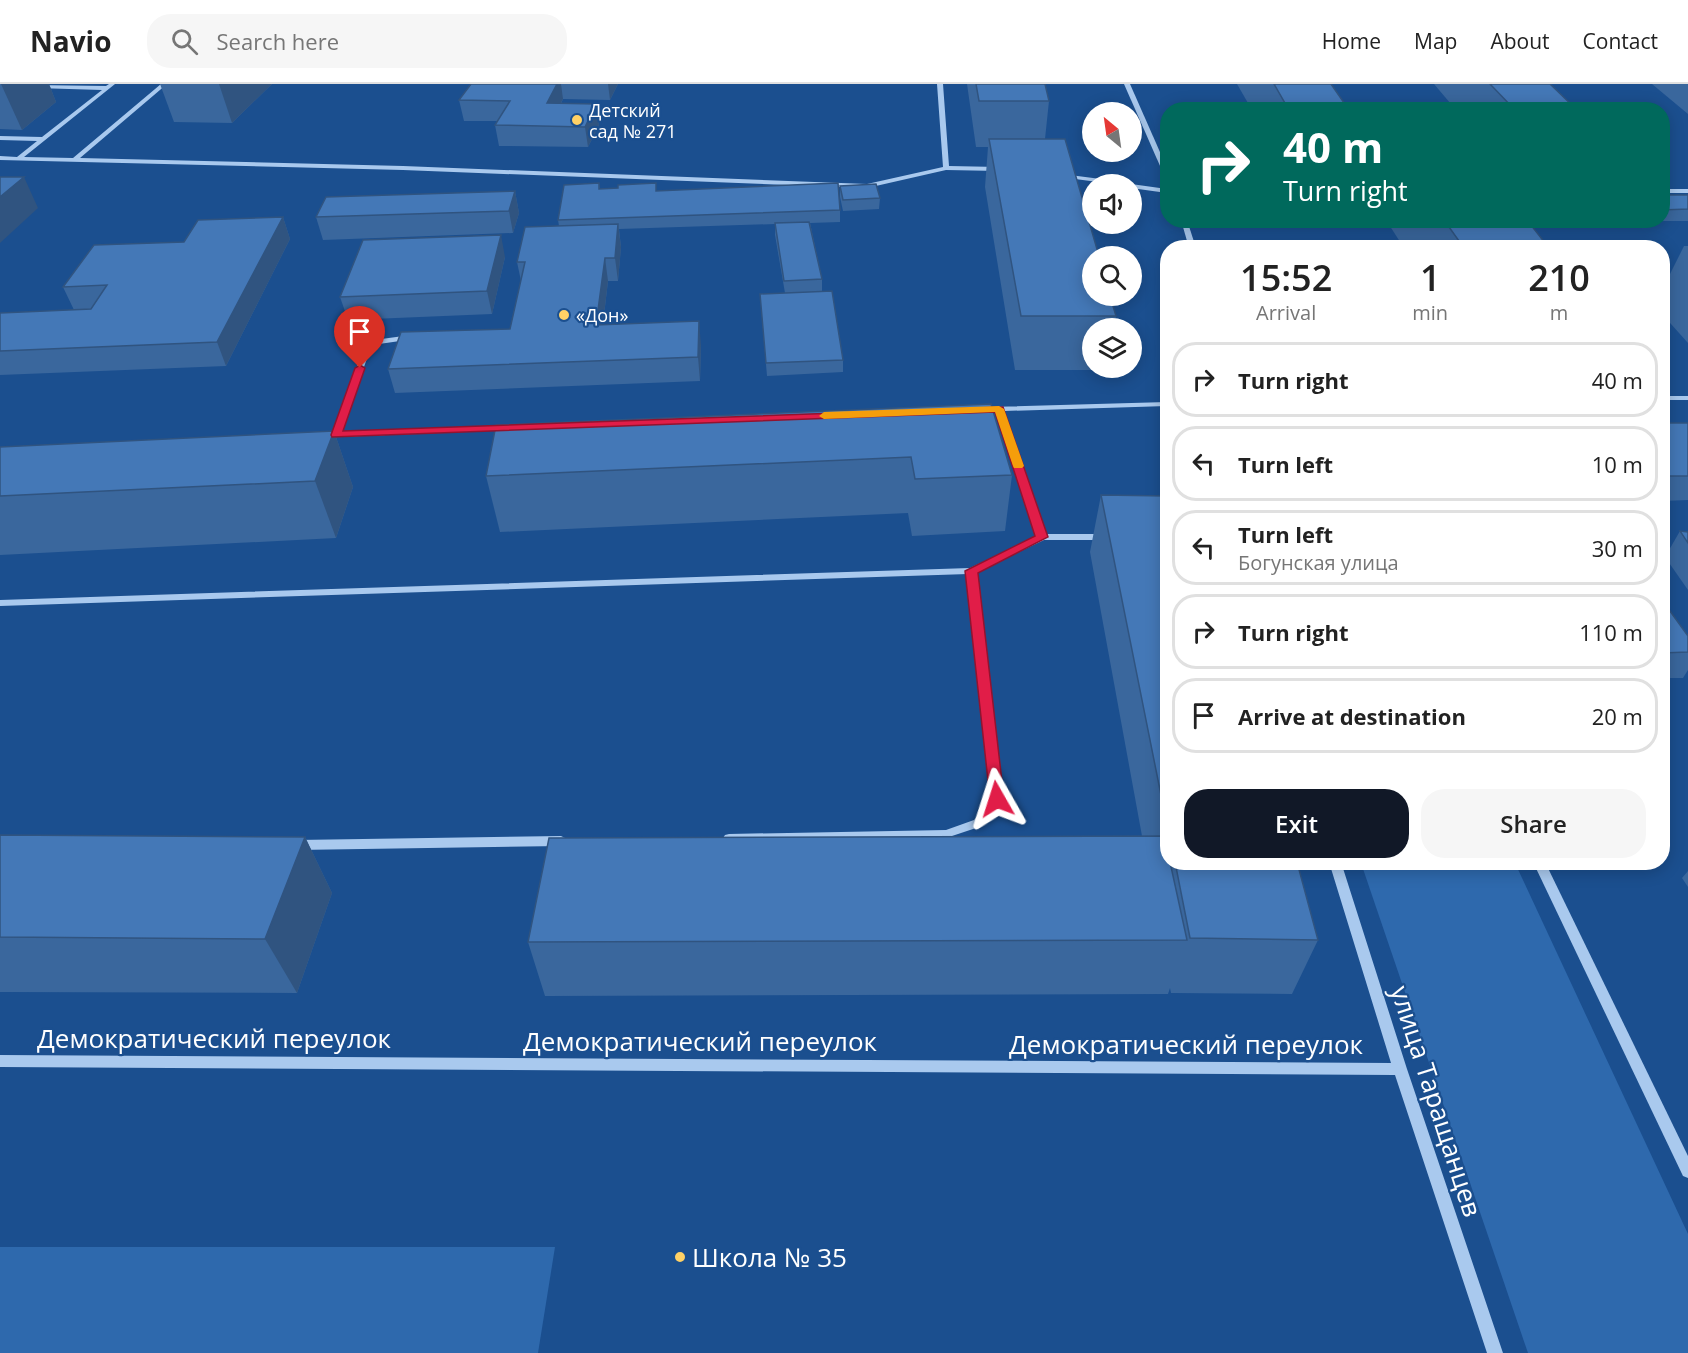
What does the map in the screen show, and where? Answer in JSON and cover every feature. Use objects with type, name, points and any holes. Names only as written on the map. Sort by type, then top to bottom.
[{"type":"street","points":[[74,160],[164,84]]},
{"type":"street","points":[[940,84],[946,168]]},
{"type":"street","points":[[1127,84],[1160,159]]},
{"type":"street","points":[[24,86],[109,86]]},
{"type":"street","points":[[18,159],[109,86]]},
{"type":"street","points":[[0,138],[42,139]]},
{"type":"street","points":[[0,158],[403,168],[867,186],[946,168],[1006,170]]},
{"type":"street","points":[[1050,174],[1082,178]]},
{"type":"street","points":[[1142,187],[1160,189]]},
{"type":"street","points":[[1670,191],[1688,191]]},
{"type":"street","points":[[336,435],[368,349],[377,342],[419,336]]},
{"type":"street","points":[[1670,398],[1688,398]]},
{"type":"street","points":[[987,409],[1160,404]]},
{"type":"street","points":[[999,409],[1042,537]]},
{"type":"street","points":[[313,435],[526,427]]},
{"type":"street","points":[[0,603],[972,571],[1042,537],[1121,537]]},
{"type":"street","points":[[718,838],[946,834],[978,823],[997,799],[972,571]]},
{"type":"street","points":[[287,845],[574,841]]},
{"type":"street","name":"улица Таращанцев","points":[[1338,870],[1400,1069],[1495,1353]]},
{"type":"street","points":[[1543,870],[1688,1171]]},
{"type":"street","name":"Демократический переулок","points":[[0,1060],[1400,1069]]},
{"type":"shaded area","points":[[1363,870],[1518,870],[1688,1234],[1688,1353],[1528,1353]]},
{"type":"shaded area","points":[[0,1247],[555,1247],[538,1353],[0,1353]]},
{"type":"building","points":[[471,84],[557,84],[547,103],[596,104],[585,127],[495,125],[510,101],[459,100]]},
{"type":"building","points":[[976,84],[1045,84],[1049,101],[979,101]]},
{"type":"building","points":[[1274,84],[1331,84],[1343,102],[1284,102]]},
{"type":"building","points":[[1490,84],[1550,84],[1569,102],[1507,102]]},
{"type":"building","points":[[989,139],[1065,139],[1082,198],[1082,234],[1093,234],[1096,246],[1082,246],[1082,306],[1113,306],[1116,316],[1021,316]]},
{"type":"building","points":[[0,177],[24,177],[0,197]]},
{"type":"building","points":[[599,183],[599,189],[618,188],[618,185],[656,183],[656,191],[838,183],[840,210],[558,220],[564,185]]},
{"type":"building","points":[[876,184],[880,198],[843,200],[840,186]]},
{"type":"building","points":[[515,191],[509,211],[316,217],[326,197]]},
{"type":"building","points":[[1670,195],[1688,195],[1688,209],[1670,210]]},
{"type":"building","points":[[283,217],[217,342],[0,351],[0,313],[91,309],[107,285],[63,287],[94,245],[184,242],[198,220]]},
{"type":"building","points":[[809,222],[822,279],[784,281],[775,223]]},
{"type":"building","points":[[618,224],[615,258],[605,258],[596,325],[699,321],[698,357],[388,369],[401,332],[510,329],[525,262],[517,262],[525,227]]},
{"type":"building","points":[[1450,228],[1533,228],[1543,240],[1458,240]]},
{"type":"building","points":[[501,235],[487,291],[340,297],[363,240]]},
{"type":"building","points":[[832,291],[843,360],[766,363],[760,294]]},
{"type":"building","points":[[991,404],[1012,475],[915,479],[911,457],[486,476],[496,425]]},
{"type":"building","points":[[1670,423],[1688,423],[1688,476],[1670,476]]},
{"type":"building","points":[[334,431],[315,481],[0,496],[0,447]]},
{"type":"building","points":[[1101,495],[1160,496],[1160,790]]},
{"type":"building","points":[[1680,531],[1688,532],[1688,543]]},
{"type":"building","points":[[1670,611],[1688,636],[1688,652],[1670,653]]},
{"type":"building","points":[[0,835],[305,837],[265,939],[0,937]]},
{"type":"building","points":[[1160,836],[1160,870],[1172,870],[1187,940],[528,942],[549,838]]},
{"type":"building","points":[[1177,870],[1299,870],[1318,940],[1190,938]]},
{"type":"slow traffic","points":[[824,416],[999,409],[1018,466]]},
{"type":"place","name":"Детский сад № 271","points":[[577,120]]},
{"type":"place","name":"«Дон»","points":[[564,315]]},
{"type":"place","name":"Школа № 35","points":[[680,1257]]},
{"type":"route","points":[[360,368],[336,435],[999,409],[1042,537],[972,571],[997,799]]}]
